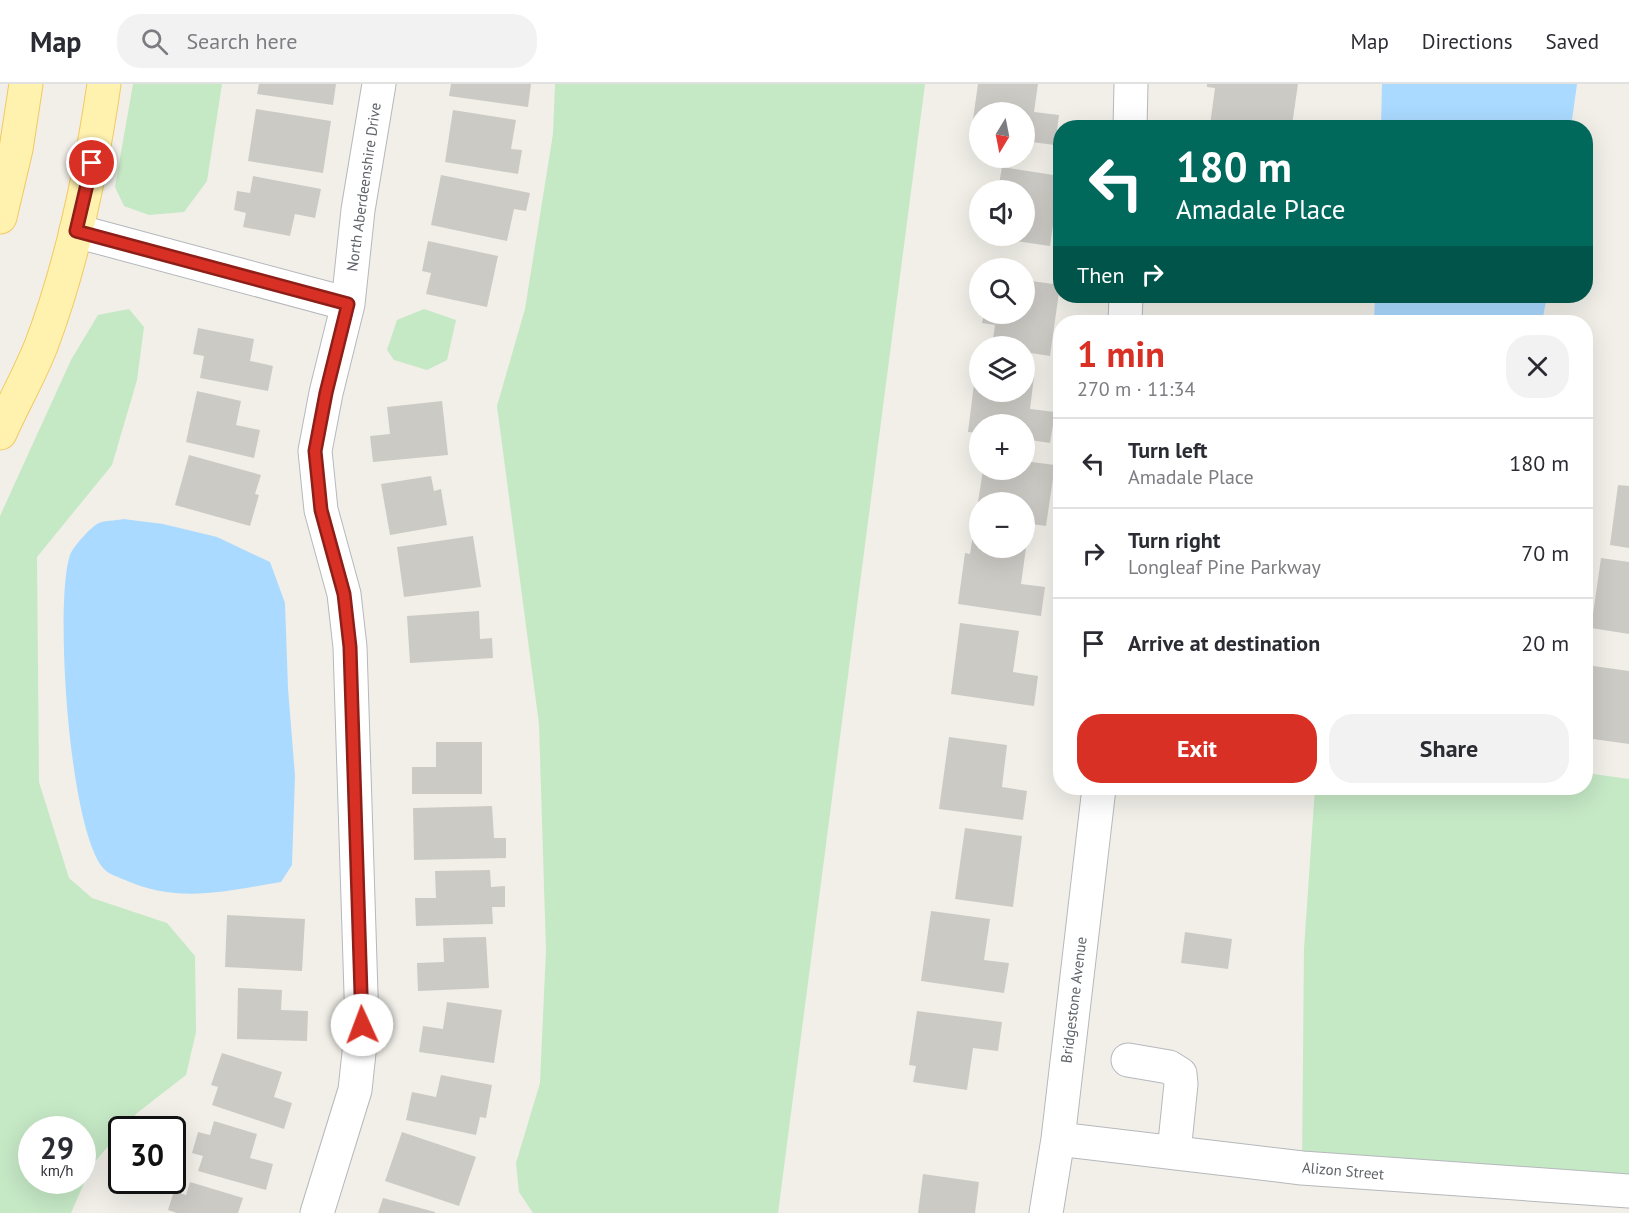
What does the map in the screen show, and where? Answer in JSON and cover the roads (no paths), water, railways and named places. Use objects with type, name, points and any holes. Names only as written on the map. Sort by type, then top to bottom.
[{"type":"main road","points":[[0,217],[16,149],[26,84]]},
{"type":"main road","points":[[0,433],[41,346],[76,231],[92,163],[104,84]]},
{"type":"street","name":"North Aberdeenshire Drive","points":[[317,1213],[355,1090],[362,1025],[350,647],[344,594],[321,510],[315,451],[326,393],[348,304],[358,210],[378,84]]},
{"type":"street","points":[[1130,120],[1131,84]]},
{"type":"street","points":[[76,231],[348,304]]},
{"type":"street","name":"Bridgestone Avenue","points":[[1046,1213],[1058,1139],[1098,795]]},
{"type":"street","points":[[1128,1060],[1169,1067],[1180,1074],[1174,1152]]},
{"type":"street","name":"Alizon Street","points":[[1058,1139],[1302,1168],[1629,1191]]},
{"type":"water","points":[[1382,84],[1577,84],[1572,120],[1381,120]]},
{"type":"water","points":[[1375,303],[1546,303],[1543,315],[1374,315]]},
{"type":"water","points":[[123,519],[163,524],[217,537],[270,562],[285,603],[288,688],[295,776],[292,865],[281,882],[222,892],[184,894],[164,892],[109,873],[93,849],[82,813],[68,718],[65,667],[65,581],[70,555],[86,533],[100,523]]}]
